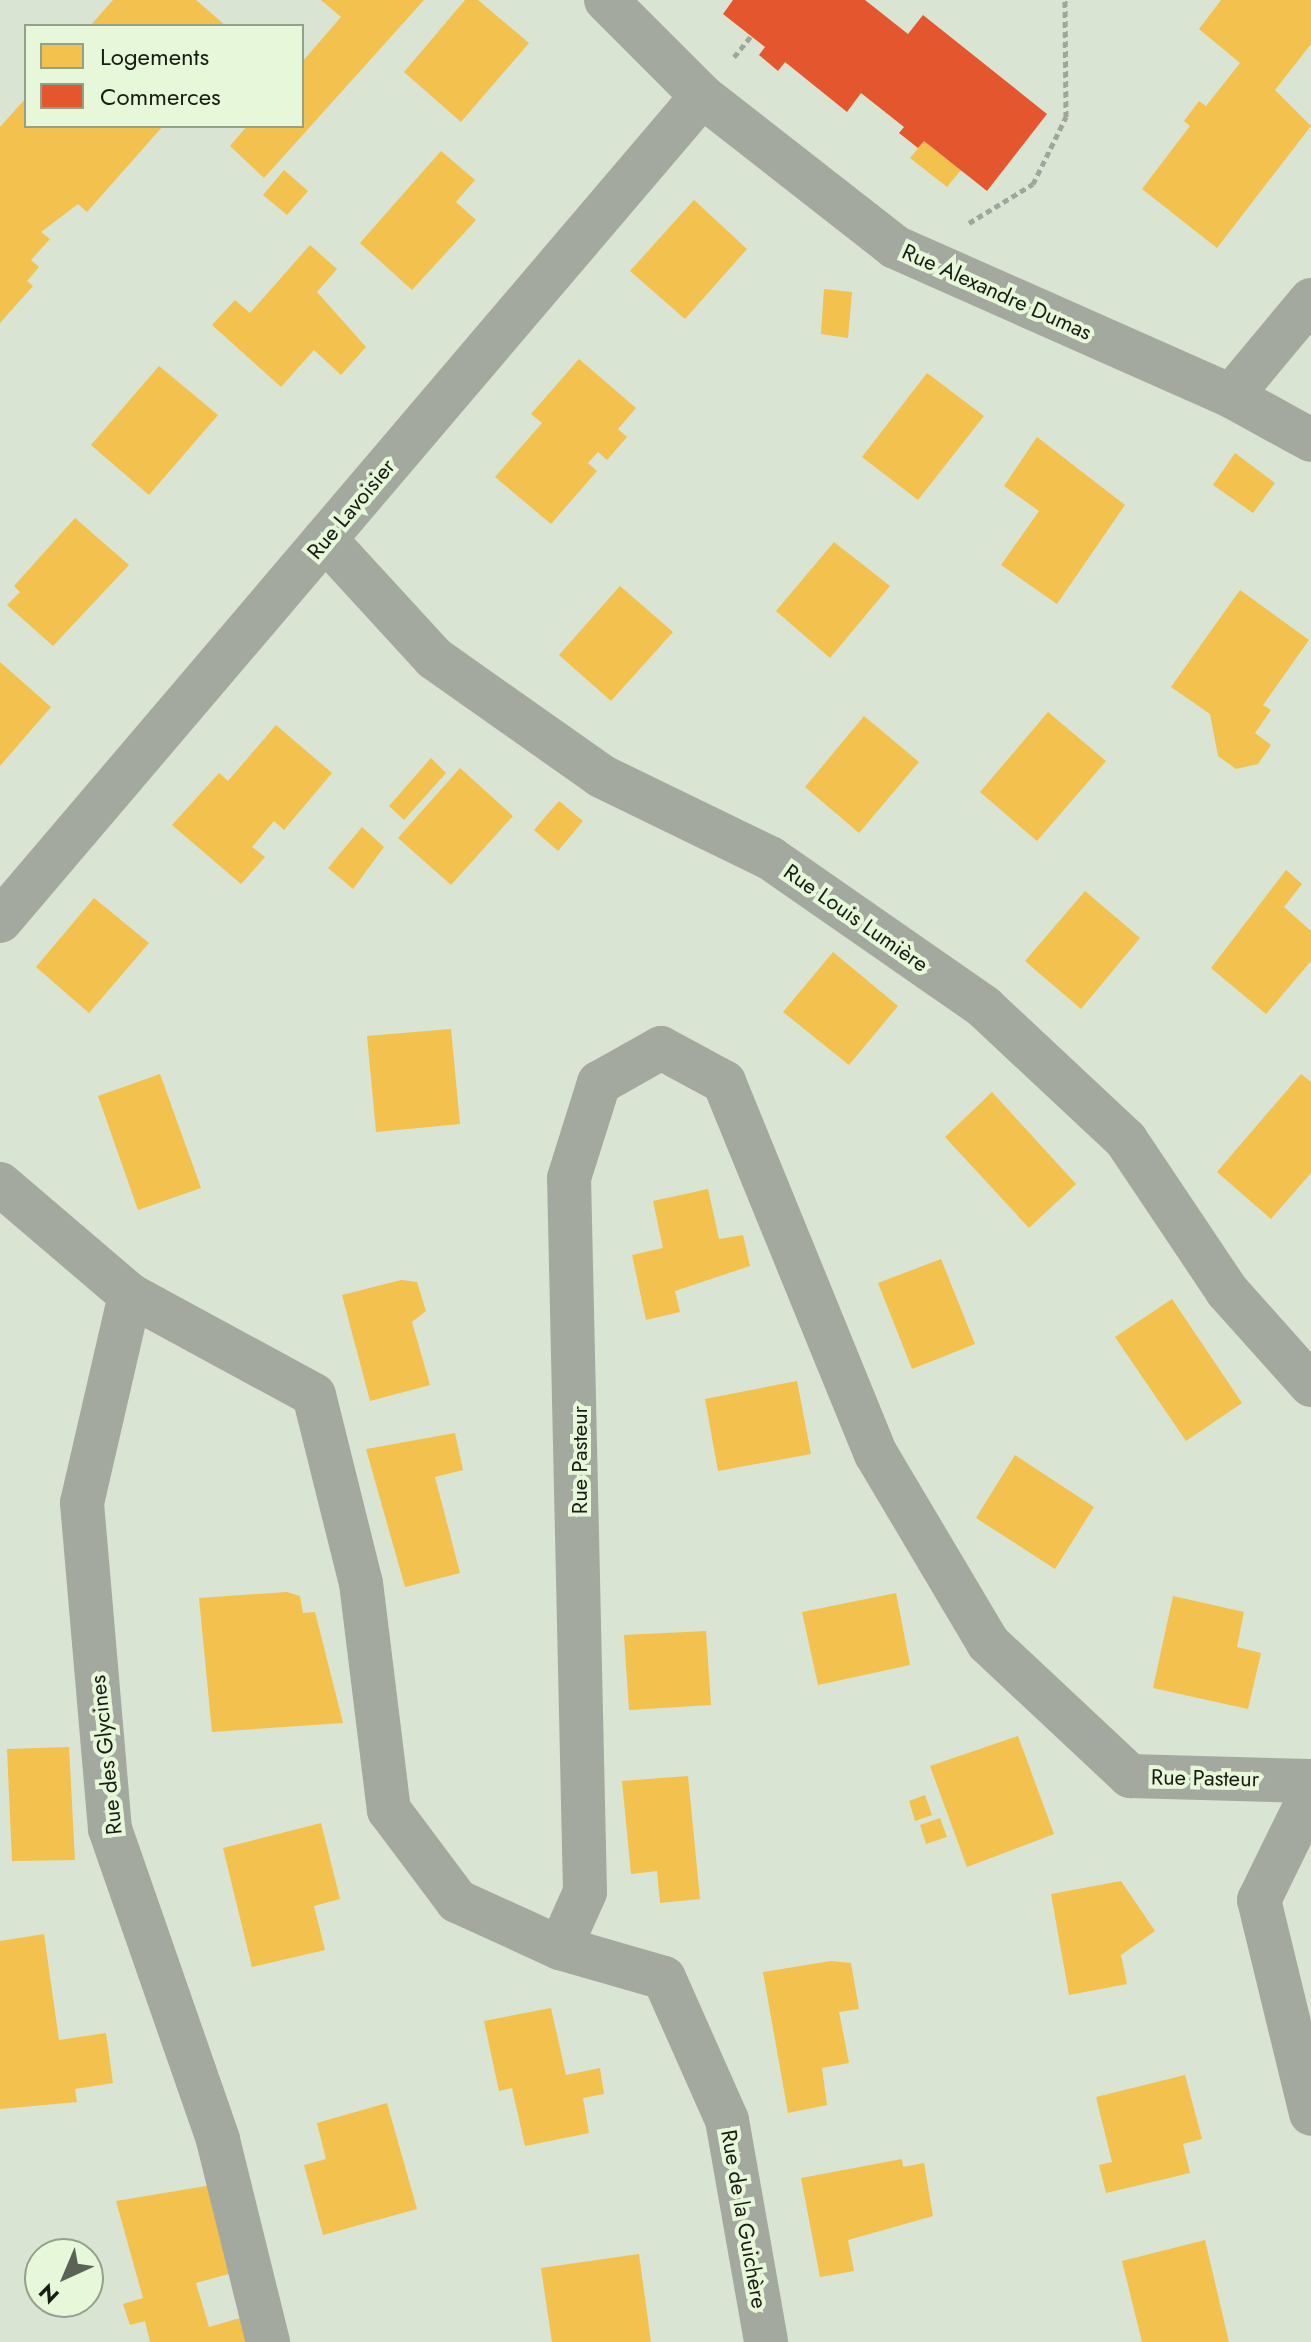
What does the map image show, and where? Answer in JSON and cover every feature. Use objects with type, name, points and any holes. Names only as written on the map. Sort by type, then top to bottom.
[{"type":"street","name":"Rue Alexandre Dumas","points":[[606,0],[702,96],[895,247],[1231,396],[1311,440]]},
{"type":"street","name":"Rue Lavoisier","points":[[0,921],[702,96]]},
{"type":"street","points":[[1231,396],[1311,300]]},
{"type":"street","name":"Rue Louis Lumière","points":[[325,539],[434,658],[601,776],[770,858],[984,1007],[1126,1140],[1227,1291],[1311,1385]]},
{"type":"street","name":"Rue Pasteur","points":[[560,1948],[585,1892],[569,1178],[599,1083],[661,1048],[724,1082],[876,1454],[988,1643],[1130,1776],[1311,1781]]},
{"type":"street","points":[[0,1184],[130,1295],[314,1395],[361,1583],[389,1810],[457,1901],[560,1948]]},
{"type":"street","name":"Rue des Glycines","points":[[130,1295],[82,1503],[110,1829],[218,2140],[268,2342]]},
{"type":"street","points":[[1311,1794],[1259,1900],[1311,2114]]},
{"type":"street","name":"Rue de la Guichère","points":[[560,1948],[664,1978],[727,2120],[766,2342]]},
{"type":"path","points":[[927,262],[947,238],[1033,184],[1066,117],[1065,0]]},
{"type":"building: Logements","points":[[113,0],[196,0],[224,24],[92,24]]},
{"type":"building: Logements","points":[[321,0],[424,0],[264,178],[230,146],[245,128],[304,128],[304,60],[341,17]]},
{"type":"building: Logements","points":[[465,0],[478,0],[529,43],[461,122],[404,72]]},
{"type":"building: Logements","points":[[1221,0],[1311,0],[1311,44],[1275,90],[1311,126],[1217,248],[1142,189],[1190,126],[1184,121],[1199,101],[1206,106],[1240,63],[1199,29]]},
{"type":"building: Logements","points":[[24,100],[24,128],[161,128],[87,212],[78,204],[41,232],[50,239],[31,260],[39,267],[27,281],[33,286],[0,323],[0,127]]},
{"type":"building: Logements","points":[[924,141],[961,170],[947,187],[910,158]]},
{"type":"building: Logements","points":[[441,151],[475,180],[456,202],[476,220],[412,290],[360,243]]},
{"type":"building: Logements","points":[[284,170],[308,191],[287,215],[263,195]]},
{"type":"building: Logements","points":[[694,200],[747,249],[685,319],[630,271]]},
{"type":"building: Logements","points":[[310,245],[337,269],[317,292],[366,347],[341,375],[314,350],[281,387],[212,325],[235,300],[250,313]]},
{"type":"building: Logements","points":[[824,289],[852,292],[848,338],[821,334]]},
{"type":"building: Logements","points":[[579,359],[636,408],[618,429],[627,437],[607,460],[598,452],[588,463],[597,471],[551,524],[495,477],[542,423],[531,414]]},
{"type":"building: Logements","points":[[159,366],[218,415],[149,495],[91,445]]},
{"type":"building: Logements","points":[[927,373],[984,416],[918,500],[862,457]]},
{"type":"building: Logements","points":[[1037,437],[1125,505],[1057,604],[1001,565],[1039,511],[1004,486]]},
{"type":"building: Logements","points":[[1235,453],[1275,483],[1253,513],[1213,485]]},
{"type":"building: Logements","points":[[75,518],[129,565],[53,646],[7,605],[20,592],[14,586]]},
{"type":"building: Logements","points":[[834,542],[890,586],[830,658],[776,611]]},
{"type":"building: Logements","points":[[620,586],[673,632],[611,701],[559,655]]},
{"type":"building: Logements","points":[[1240,590],[1309,640],[1263,705],[1271,710],[1255,733],[1271,745],[1258,764],[1236,769],[1218,756],[1210,714],[1171,687]]},
{"type":"building: Logements","points":[[0,662],[51,707],[0,766]]},
{"type":"building: Logements","points":[[1048,712],[1106,761],[1037,841],[980,792]]},
{"type":"building: Logements","points":[[864,716],[919,762],[859,833],[805,787]]},
{"type":"building: Logements","points":[[276,725],[332,773],[284,830],[274,821],[252,847],[265,857],[241,884],[172,825],[219,773],[228,781]]},
{"type":"building: Logements","points":[[431,758],[446,773],[404,820],[389,806]]},
{"type":"building: Logements","points":[[460,768],[513,816],[451,885],[398,838]]},
{"type":"building: Logements","points":[[559,801],[583,821],[558,851],[534,830]]},
{"type":"building: Logements","points":[[362,827],[384,847],[353,889],[328,868]]},
{"type":"building: Logements","points":[[1286,870],[1302,884],[1284,907],[1311,931],[1311,961],[1266,1014],[1211,968]]},
{"type":"building: Logements","points":[[1085,891],[1140,938],[1081,1009],[1025,961]]},
{"type":"building: Logements","points":[[94,898],[149,943],[89,1013],[36,967]]},
{"type":"building: Logements","points":[[833,952],[898,1006],[849,1065],[783,1012]]},
{"type":"building: Logements","points":[[451,1029],[460,1124],[376,1132],[367,1036]]},
{"type":"building: Logements","points":[[160,1074],[201,1188],[138,1210],[98,1096]]},
{"type":"building: Logements","points":[[1301,1074],[1311,1082],[1311,1173],[1271,1219],[1217,1172]]},
{"type":"building: Logements","points":[[992,1092],[1076,1184],[1029,1228],[945,1137]]},
{"type":"building: Logements","points":[[708,1189],[719,1239],[743,1235],[750,1266],[675,1291],[680,1312],[646,1320],[632,1255],[663,1248],[653,1201]]},
{"type":"building: Logements","points":[[941,1259],[975,1344],[912,1369],[878,1283]]},
{"type":"building: Logements","points":[[401,1280],[417,1282],[426,1311],[412,1322],[430,1385],[370,1401],[342,1295]]},
{"type":"building: Logements","points":[[1172,1299],[1242,1403],[1186,1441],[1115,1337]]},
{"type":"building: Logements","points":[[797,1381],[811,1454],[718,1471],[705,1399]]},
{"type":"building: Logements","points":[[455,1433],[463,1470],[435,1477],[460,1573],[405,1587],[366,1449]]},
{"type":"building: Logements","points":[[1015,1455],[1094,1507],[1055,1569],[976,1518]]},
{"type":"building: Logements","points":[[287,1592],[300,1596],[303,1613],[315,1612],[343,1723],[212,1732],[199,1598]]},
{"type":"building: Logements","points":[[896,1593],[910,1665],[818,1685],[802,1612]]},
{"type":"building: Logements","points":[[1173,1596],[1244,1612],[1237,1647],[1261,1653],[1248,1709],[1153,1688]]},
{"type":"building: Logements","points":[[706,1631],[711,1705],[629,1710],[624,1635]]},
{"type":"building: Logements","points":[[1018,1736],[1054,1834],[967,1867],[930,1766]]},
{"type":"building: Logements","points":[[69,1747],[75,1860],[12,1861],[7,1749]]},
{"type":"building: Logements","points":[[688,1776],[700,1899],[660,1903],[657,1871],[631,1874],[622,1781]]},
{"type":"building: Logements","points":[[925,1795],[932,1815],[915,1821],[909,1801]]},
{"type":"building: Logements","points":[[940,1818],[947,1837],[926,1844],[920,1825]]},
{"type":"building: Logements","points":[[321,1823],[340,1899],[314,1906],[325,1950],[252,1967],[223,1848]]},
{"type":"building: Logements","points":[[1121,1881],[1155,1931],[1121,1955],[1127,1984],[1069,1995],[1051,1894]]},
{"type":"building: Logements","points":[[44,1934],[59,2040],[106,2033],[113,2083],[75,2089],[77,2102],[0,2109],[0,1941]]},
{"type":"building: Logements","points":[[831,1961],[851,1963],[859,2009],[839,2012],[849,2063],[822,2068],[827,2105],[788,2113],[763,1972]]},
{"type":"building: Logements","points":[[551,2008],[566,2075],[600,2068],[604,2094],[583,2098],[589,2133],[525,2146],[512,2088],[499,2091],[484,2021]]},
{"type":"building: Logements","points":[[1185,2075],[1202,2139],[1183,2144],[1190,2173],[1106,2193],[1099,2165],[1112,2162],[1096,2097]]},
{"type":"building: Logements","points":[[387,2103],[417,2209],[323,2235],[304,2165],[326,2159],[317,2123]]},
{"type":"building: Logements","points":[[902,2159],[903,2167],[924,2163],[933,2216],[848,2240],[854,2271],[820,2277],[801,2178]]},
{"type":"building: Logements","points":[[212,2185],[236,2272],[196,2283],[209,2327],[247,2316],[254,2342],[150,2342],[145,2321],[130,2325],[123,2304],[143,2298],[116,2201]]},
{"type":"building: Logements","points":[[1205,2240],[1229,2342],[1142,2342],[1122,2261]]},
{"type":"building: Logements","points":[[639,2254],[651,2342],[552,2342],[541,2268]]},
{"type":"building: Commerces","points":[[733,0],[865,0],[908,34],[923,15],[1047,114],[987,191],[924,141],[918,148],[899,133],[904,127],[861,93],[847,112],[785,62],[778,71],[759,55],[765,47],[723,14]]}]
